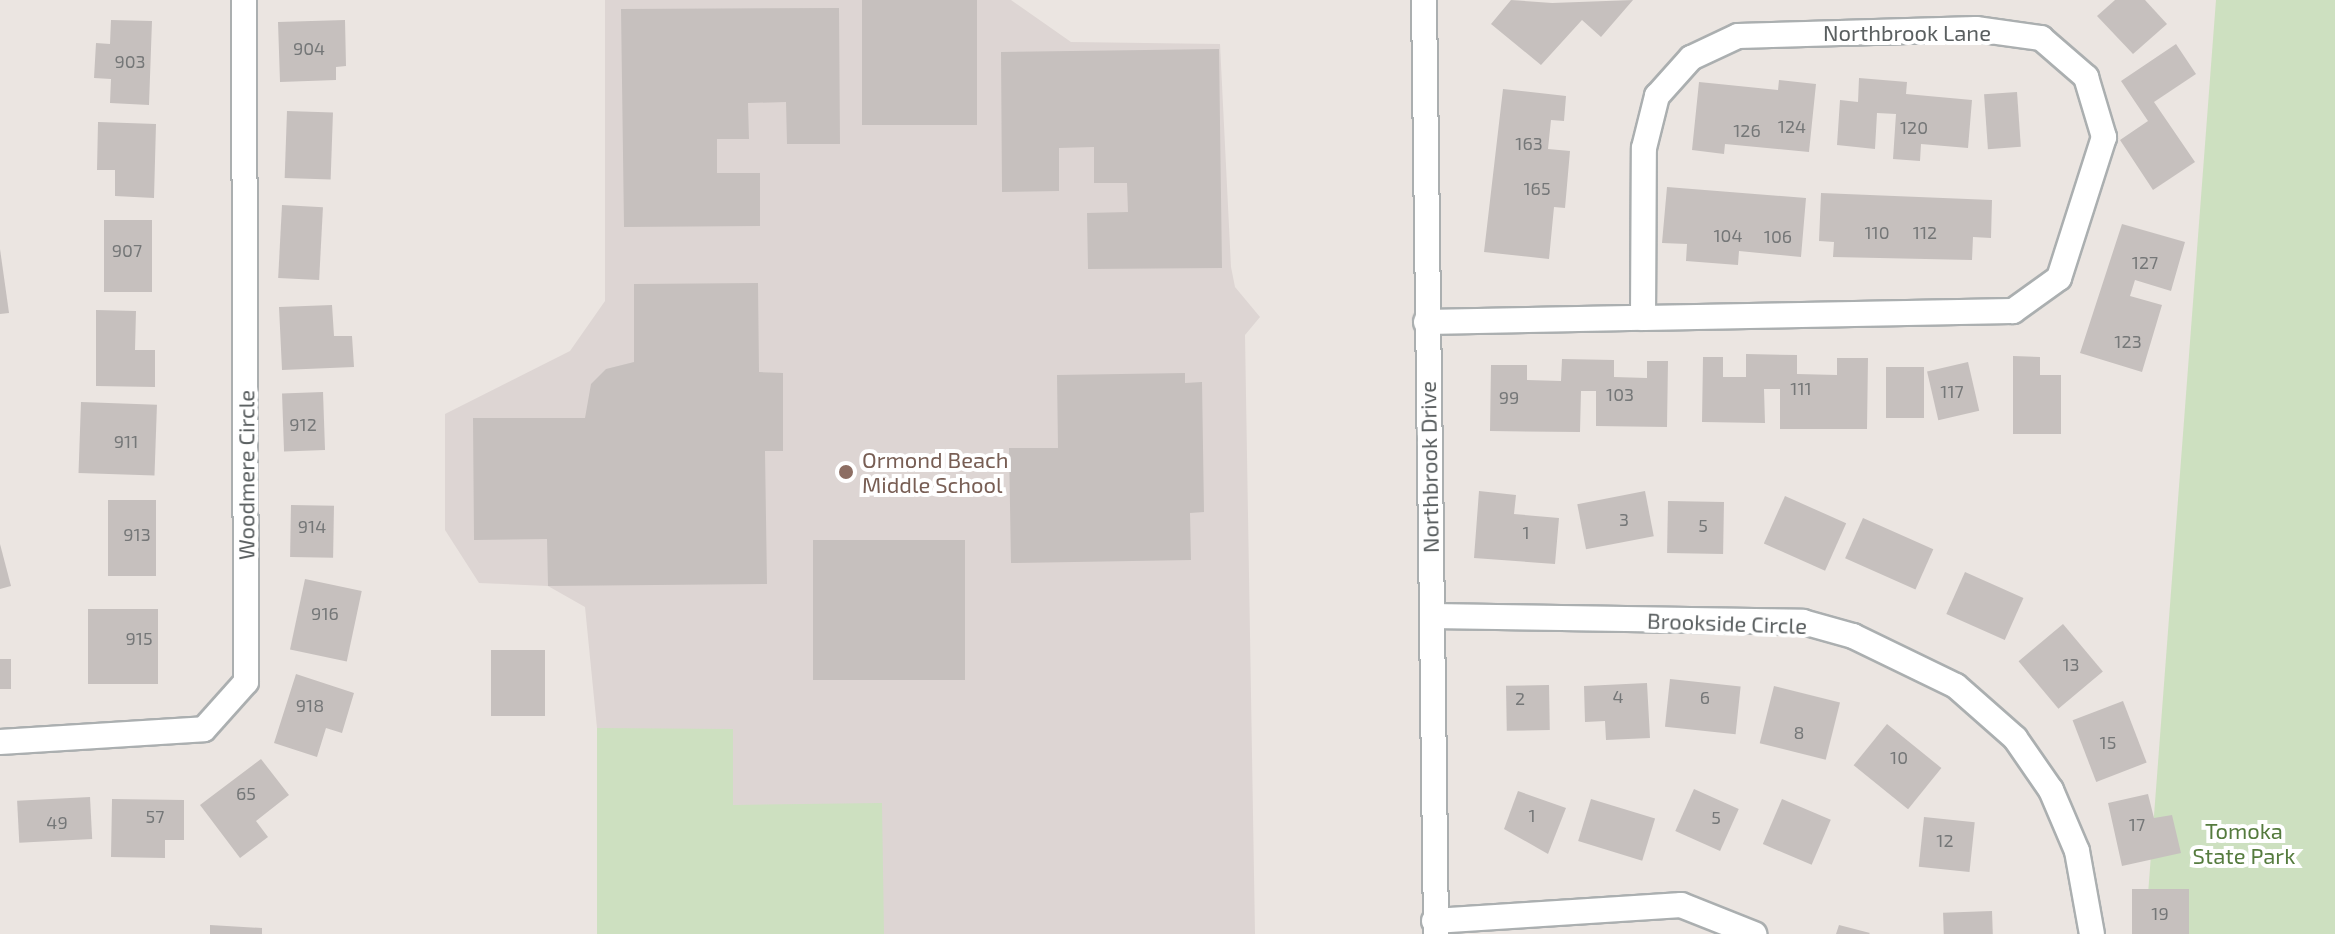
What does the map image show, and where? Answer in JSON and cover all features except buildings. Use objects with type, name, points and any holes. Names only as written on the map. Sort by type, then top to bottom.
[{"type":"street","name":"Woodmere Circle","points":[[0,742],[204,729],[246,682],[244,0]]},
{"type":"street","name":"Northbrook Drive","points":[[1424,0],[1435,928]]},
{"type":"street","name":"Northbrook Lane","points":[[1426,322],[1643,318],[2013,311],[2059,278],[2104,137],[2086,77],[2041,38],[1976,29],[1738,36],[1691,58],[1657,96],[1644,148],[1643,318]]},
{"type":"street","name":"Brookside Circle","points":[[1432,616],[1803,622],[1853,636],[1956,686],[2015,738],[2051,790],[2077,851],[2092,934]]},
{"type":"street","points":[[1435,928],[1681,905],[1754,934]]},
{"type":"shaded area","name":"Ormond Beach Middle School","points":[[605,0],[1011,0],[1071,42],[1220,44],[1231,267],[1235,287],[1260,317],[1245,335],[1255,934],[597,934],[597,728],[585,607],[548,586],[479,583],[445,530],[445,414],[570,351],[605,301]]},
{"type":"green space","name":"Tomoka State Park","points":[[2216,0],[2335,0],[2335,934],[2145,934]]},
{"type":"green space","points":[[597,728],[733,729],[733,805],[882,803],[884,934],[597,934]]},
{"type":"place","name":"Ormond Beach Middle School","points":[[846,472]]}]
